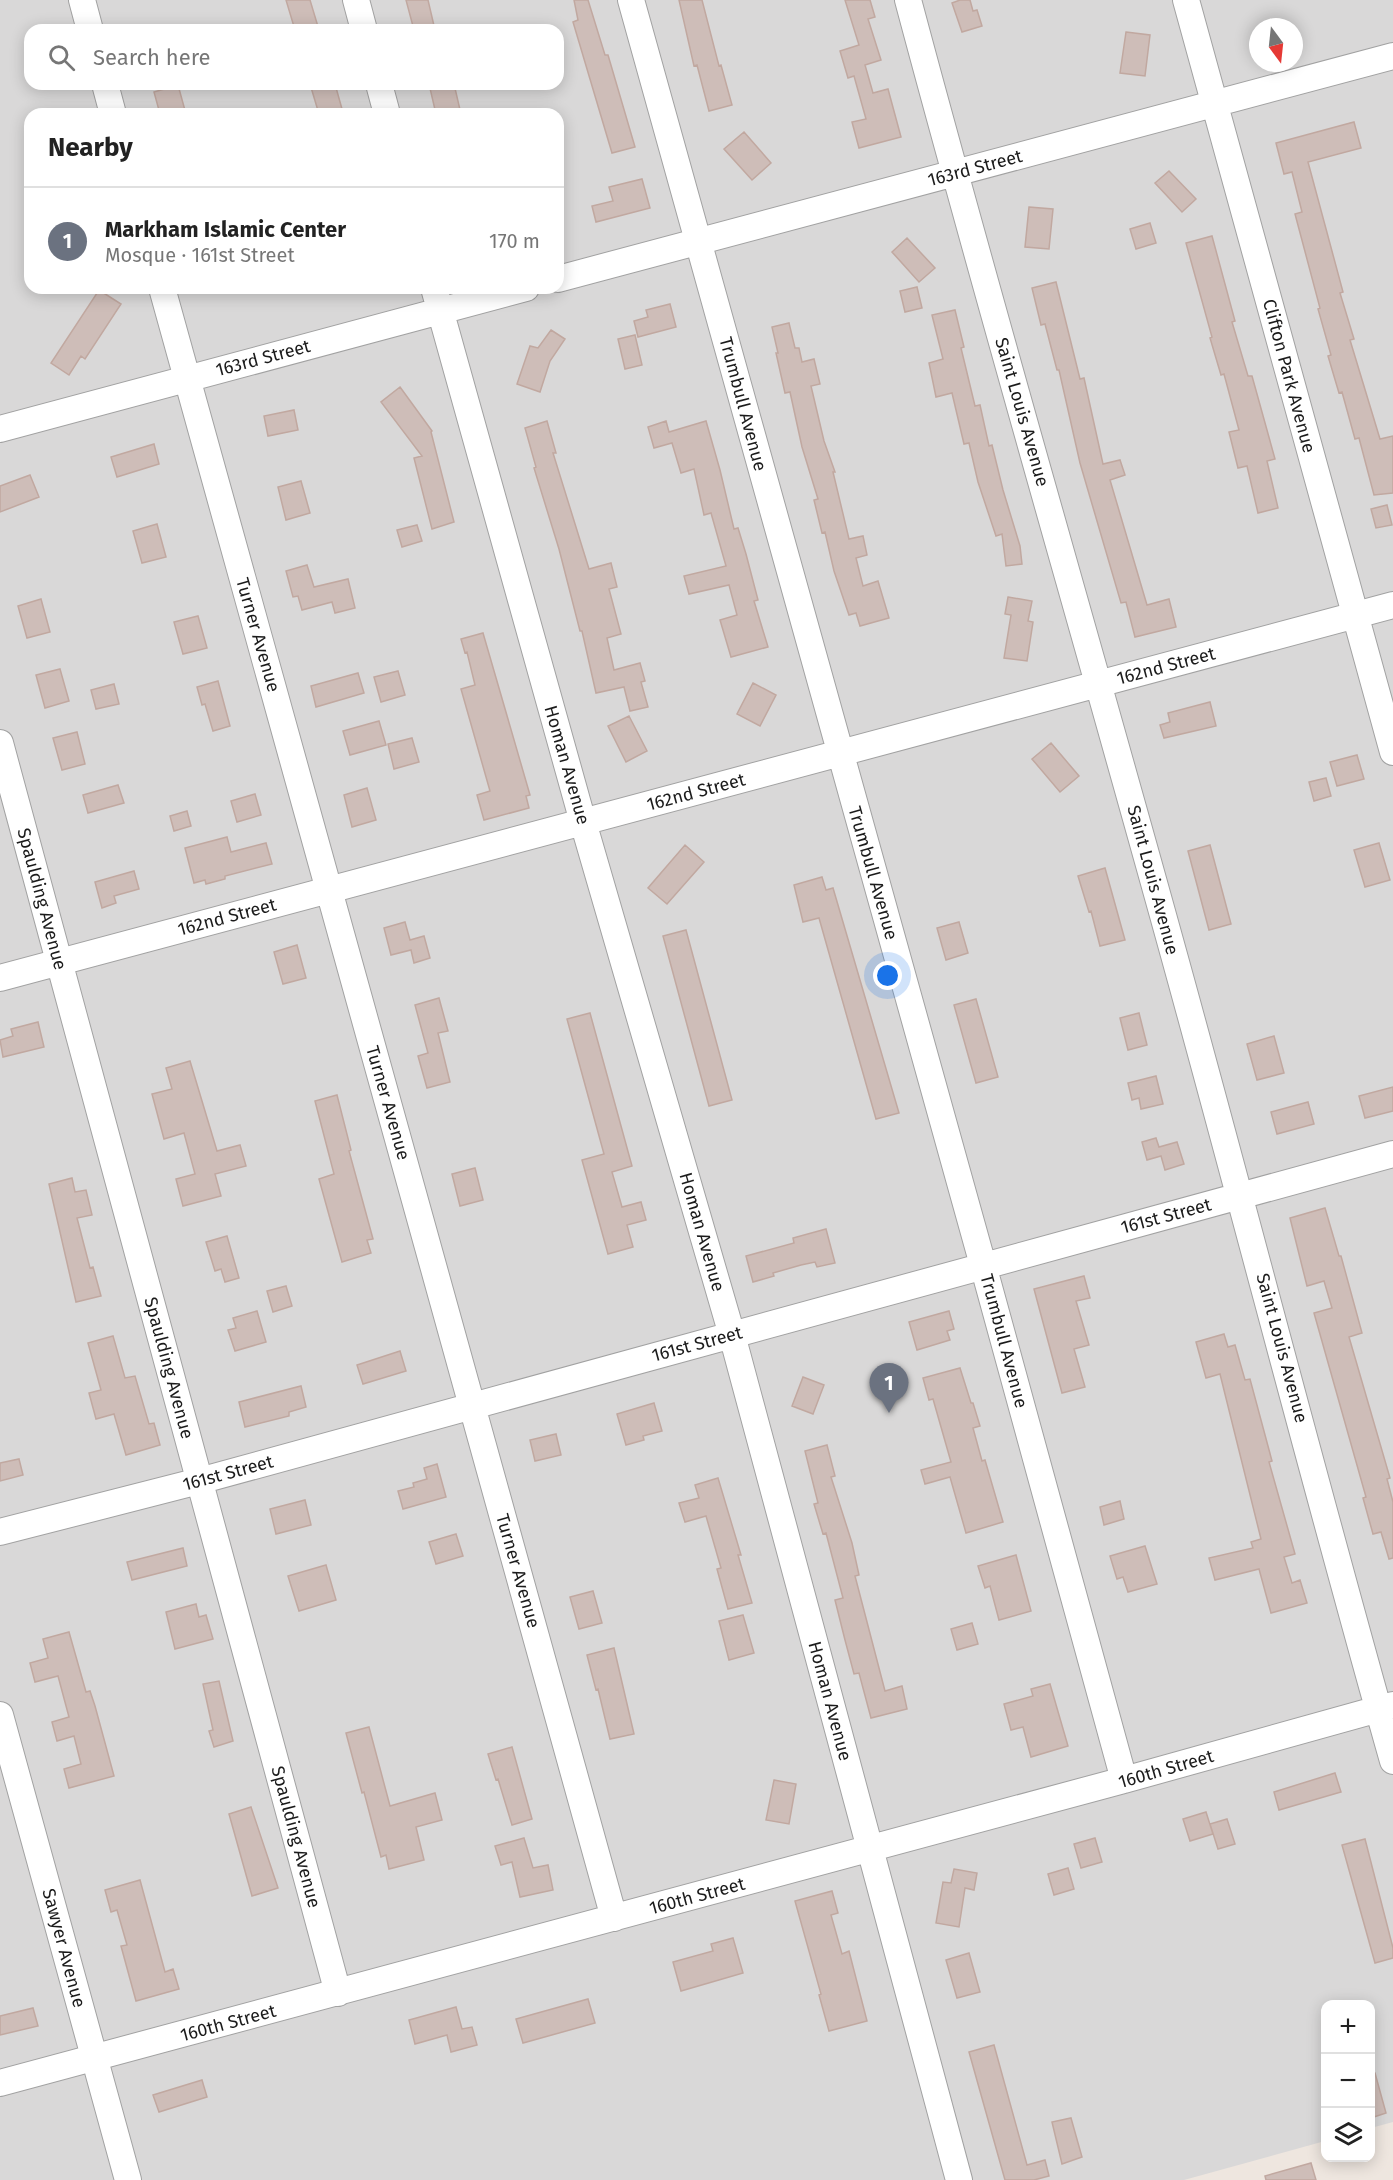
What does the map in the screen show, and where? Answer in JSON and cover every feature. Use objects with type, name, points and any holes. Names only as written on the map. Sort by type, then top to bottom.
[{"type":"street","points":[[82,0],[88,24]]},
{"type":"street","points":[[356,0],[362,24]]},
{"type":"street","name":"Trumbull Avenue","points":[[630,0],[983,1265],[1124,1780]]},
{"type":"street","name":"Saint Louis Avenue","points":[[908,0],[954,173],[1386,1707],[1393,1761]]},
{"type":"street","name":"Clifton Park Avenue","points":[[1186,0],[1393,752]]},
{"type":"street","name":"163rd Street","points":[[564,277],[1393,56]]},
{"type":"street","points":[[107,90],[111,108]]},
{"type":"street","points":[[381,90],[385,108]]},
{"type":"street","name":"Turner Avenue","points":[[164,294],[614,1918]]},
{"type":"street","name":"163rd Street","points":[[0,429],[187,379],[437,299],[477,294]]},
{"type":"street","name":"Homan Avenue","points":[[437,299],[583,822],[732,1335],[958,2180]]},
{"type":"street","name":"162nd Street","points":[[0,978],[1393,605]]},
{"type":"street","name":"Spaulding Avenue","points":[[0,743],[338,1993]]},
{"type":"street","name":"161st Street","points":[[0,1532],[199,1481],[1393,1154]]},
{"type":"street","name":"160th Street","points":[[0,2083],[1124,1780],[1386,1707]]},
{"type":"street","name":"Sawyer Avenue","points":[[0,1715],[128,2180]]},
{"type":"shaded area","points":[[0,0],[1393,0],[1393,2122],[1375,2127],[1375,2000],[1321,2000],[1321,2142],[1184,2180],[0,2180]]},
{"type":"building","points":[[286,0],[310,0],[317,24],[293,24]]},
{"type":"building","points":[[406,0],[428,0],[434,24],[412,24]]},
{"type":"building","points":[[574,0],[588,0],[605,55],[608,55],[635,147],[612,153],[573,22],[578,20]]},
{"type":"building","points":[[679,0],[702,0],[732,105],[709,111],[697,65],[694,66]]},
{"type":"building","points":[[845,0],[870,0],[875,17],[868,19],[881,60],[865,65],[873,93],[888,89],[901,137],[859,148],[852,122],[866,119],[854,76],[848,78],[840,51],[859,45]]},
{"type":"building","points":[[970,0],[973,11],[977,10],[982,26],[962,32],[952,3]]},
{"type":"building","points":[[1126,32],[1150,35],[1145,76],[1120,73]]},
{"type":"building","points":[[179,90],[184,108],[158,108],[154,92]]},
{"type":"building","points":[[312,90],[337,90],[342,108],[317,108]]},
{"type":"building","points":[[430,90],[455,90],[460,108],[435,108]]},
{"type":"building","points":[[1354,122],[1361,148],[1308,162],[1343,292],[1340,293],[1354,339],[1350,340],[1380,439],[1393,436],[1393,493],[1374,495],[1359,438],[1355,439],[1342,392],[1339,393],[1328,356],[1331,355],[1295,214],[1302,212],[1292,172],[1284,174],[1276,143]]},
{"type":"building","points":[[744,132],[771,163],[752,180],[724,149]]},
{"type":"building","points":[[1169,171],[1196,199],[1182,212],[1155,183]]},
{"type":"building","points":[[642,179],[650,208],[596,222],[592,206],[613,201],[609,187]]},
{"type":"building","points":[[1029,207],[1053,209],[1049,249],[1025,247]]},
{"type":"building","points":[[1150,223],[1156,243],[1136,249],[1130,229]]},
{"type":"building","points":[[1212,236],[1235,321],[1232,322],[1248,376],[1252,376],[1275,459],[1267,461],[1278,508],[1258,513],[1247,466],[1238,468],[1229,432],[1239,430],[1224,374],[1221,375],[1210,338],[1212,337],[1186,243]]},
{"type":"building","points":[[907,238],[935,268],[919,282],[892,252]]},
{"type":"building","points":[[1056,282],[1080,379],[1084,378],[1103,464],[1120,460],[1125,475],[1110,480],[1147,605],[1169,599],[1176,627],[1135,637],[1126,602],[1121,603],[1080,463],[1059,370],[1057,370],[1045,324],[1041,325],[1032,288]]},
{"type":"building","points":[[917,287],[922,308],[905,312],[900,291]]},
{"type":"building","points":[[96,294],[105,294],[121,304],[85,359],[81,356],[69,375],[51,363]]},
{"type":"building","points":[[670,304],[676,327],[638,337],[634,321],[648,317],[646,310]]},
{"type":"building","points":[[955,310],[964,347],[961,348],[975,406],[980,405],[989,446],[992,445],[1020,546],[1022,564],[1006,566],[1002,534],[996,536],[978,482],[969,443],[964,444],[952,393],[936,397],[929,363],[943,359],[932,315]]},
{"type":"building","points":[[789,323],[795,348],[799,348],[802,362],[814,359],[820,384],[811,386],[824,441],[835,472],[833,472],[849,539],[863,536],[867,555],[856,558],[863,586],[878,581],[889,618],[860,626],[856,613],[849,615],[834,571],[825,532],[822,533],[814,500],[818,499],[802,447],[790,392],[785,393],[776,353],[778,353],[772,327]]},
{"type":"building","points":[[551,330],[565,339],[550,361],[540,392],[517,384],[530,346],[538,348]]},
{"type":"building","points":[[635,335],[642,365],[625,369],[618,339]]},
{"type":"building","points":[[400,387],[432,431],[454,522],[432,529],[414,458],[422,456],[381,402]]},
{"type":"building","points":[[294,410],[298,430],[268,436],[264,416]]},
{"type":"building","points":[[547,421],[556,453],[553,453],[589,569],[611,563],[617,587],[609,589],[621,634],[607,638],[614,670],[640,663],[645,681],[641,682],[648,707],[630,711],[624,687],[596,693],[582,631],[580,631],[559,549],[534,468],[536,467],[525,428]]},
{"type":"building","points":[[666,421],[669,432],[706,421],[734,529],[738,528],[746,554],[758,600],[754,601],[768,647],[731,657],[720,620],[737,615],[729,585],[689,594],[684,576],[726,566],[711,513],[704,515],[694,469],[681,473],[672,443],[654,448],[648,427]]},
{"type":"building","points":[[154,444],[159,464],[117,477],[111,457]]},
{"type":"building","points":[[30,475],[39,497],[0,512],[0,486]]},
{"type":"building","points":[[301,481],[310,513],[286,520],[278,487]]},
{"type":"building","points":[[1387,505],[1392,525],[1376,528],[1371,509]]},
{"type":"building","points":[[157,524],[166,557],[142,563],[133,531]]},
{"type":"building","points":[[417,525],[422,541],[402,547],[397,530]]},
{"type":"building","points":[[307,565],[314,587],[348,579],[355,608],[335,613],[332,602],[302,610],[298,596],[293,597],[286,571]]},
{"type":"building","points":[[1008,597],[1032,601],[1028,621],[1033,622],[1027,661],[1004,658],[1011,615],[1005,614]]},
{"type":"building","points":[[41,599],[50,632],[27,638],[18,606]]},
{"type":"building","points":[[198,616],[207,648],[183,654],[174,622]]},
{"type":"building","points":[[483,633],[530,795],[526,796],[529,808],[484,820],[477,795],[490,791],[461,689],[475,685],[467,652],[465,653],[461,639]]},
{"type":"building","points":[[60,669],[69,701],[45,708],[36,675]]},
{"type":"building","points":[[398,671],[405,695],[381,702],[374,677]]},
{"type":"building","points":[[358,673],[364,693],[316,707],[311,686]]},
{"type":"building","points":[[218,681],[230,726],[213,731],[197,687]]},
{"type":"building","points":[[753,683],[776,695],[760,726],[737,714]]},
{"type":"building","points":[[114,684],[119,704],[96,709],[91,690]]},
{"type":"building","points":[[1210,702],[1216,726],[1164,738],[1160,725],[1170,722],[1168,713]]},
{"type":"building","points":[[629,716],[647,751],[626,762],[608,726]]},
{"type":"building","points":[[379,721],[386,745],[350,755],[343,731]]},
{"type":"building","points":[[77,732],[85,764],[62,770],[53,738]]},
{"type":"building","points":[[412,738],[419,762],[394,769],[388,744]]},
{"type":"building","points":[[1051,743],[1079,776],[1060,792],[1032,759]]},
{"type":"building","points":[[1357,755],[1364,779],[1337,786],[1330,762]]},
{"type":"building","points":[[1326,778],[1331,796],[1314,801],[1309,782]]},
{"type":"building","points":[[118,785],[124,803],[88,813],[83,795]]},
{"type":"building","points":[[367,788],[376,820],[352,827],[344,795]]},
{"type":"building","points":[[255,794],[261,815],[237,822],[231,801]]},
{"type":"building","points":[[187,811],[191,826],[174,831],[170,816]]},
{"type":"building","points":[[227,837],[231,852],[266,843],[272,864],[225,876],[225,879],[206,884],[205,880],[194,883],[185,848]]},
{"type":"building","points":[[1379,843],[1390,880],[1365,887],[1354,850]]},
{"type":"building","points":[[685,845],[704,862],[667,904],[648,888]]},
{"type":"building","points":[[1210,845],[1231,924],[1209,930],[1188,851]]},
{"type":"building","points":[[1105,868],[1125,940],[1100,946],[1091,911],[1089,912],[1078,876]]},
{"type":"building","points":[[134,871],[139,889],[114,896],[116,903],[102,908],[95,882]]},
{"type":"building","points":[[822,877],[826,890],[833,888],[899,1113],[876,1119],[819,918],[803,922],[794,885]]},
{"type":"building","points":[[405,922],[410,940],[424,936],[430,958],[414,963],[411,950],[391,955],[384,928]]},
{"type":"building","points":[[959,922],[968,953],[946,960],[937,928]]},
{"type":"building","points":[[686,930],[732,1100],[709,1106],[663,936]]},
{"type":"building","points":[[297,945],[306,978],[283,984],[274,952]]},
{"type":"building","points":[[439,998],[448,1031],[438,1033],[450,1082],[427,1088],[418,1056],[428,1053],[415,1005]]},
{"type":"building","points":[[976,999],[998,1077],[976,1083],[954,1005]]},
{"type":"building","points":[[590,1013],[632,1166],[612,1172],[622,1207],[641,1202],[646,1220],[627,1225],[633,1247],[608,1254],[582,1160],[604,1154],[567,1019]]},
{"type":"building","points":[[1139,1013],[1147,1045],[1128,1050],[1120,1018]]},
{"type":"building","points":[[38,1022],[44,1047],[3,1057],[0,1040],[13,1036],[11,1029]]},
{"type":"building","points":[[1274,1036],[1284,1073],[1257,1080],[1247,1044]]},
{"type":"building","points":[[190,1061],[217,1151],[240,1145],[246,1166],[215,1174],[221,1196],[183,1206],[176,1179],[195,1174],[184,1133],[164,1139],[152,1094],[172,1089],[166,1068]]},
{"type":"building","points":[[1156,1076],[1163,1104],[1141,1109],[1139,1098],[1132,1100],[1128,1083]]},
{"type":"building","points":[[1393,1087],[1393,1111],[1365,1118],[1359,1096]]},
{"type":"building","points":[[337,1095],[351,1150],[349,1151],[373,1239],[367,1240],[371,1253],[342,1262],[319,1179],[334,1174],[315,1101]]},
{"type":"building","points":[[1308,1102],[1314,1124],[1277,1134],[1271,1112]]},
{"type":"building","points":[[1156,1138],[1159,1147],[1177,1142],[1184,1164],[1165,1170],[1161,1156],[1147,1160],[1142,1142]]},
{"type":"building","points":[[475,1168],[483,1200],[460,1206],[452,1174]]},
{"type":"building","points":[[72,1178],[75,1192],[86,1190],[92,1215],[77,1218],[90,1268],[93,1267],[101,1296],[76,1302],[49,1184]]},
{"type":"building","points":[[1325,1208],[1362,1333],[1349,1337],[1390,1478],[1387,1479],[1393,1502],[1393,1558],[1389,1559],[1381,1532],[1373,1534],[1363,1498],[1366,1497],[1314,1313],[1332,1308],[1324,1281],[1307,1286],[1290,1218]]},
{"type":"building","points":[[826,1229],[835,1263],[817,1267],[815,1262],[801,1265],[773,1273],[774,1276],[753,1282],[746,1256],[794,1243],[793,1238]]},
{"type":"building","points":[[227,1236],[239,1278],[225,1282],[221,1269],[215,1271],[206,1242]]},
{"type":"building","points":[[1084,1276],[1090,1298],[1076,1301],[1089,1345],[1074,1349],[1085,1387],[1062,1393],[1034,1289]]},
{"type":"building","points":[[286,1286],[292,1306],[273,1312],[267,1291]]},
{"type":"building","points":[[257,1311],[266,1342],[235,1351],[228,1330],[236,1328],[233,1318]]},
{"type":"building","points":[[949,1311],[954,1329],[947,1331],[950,1340],[917,1350],[909,1322]]},
{"type":"building","points":[[1224,1334],[1228,1347],[1235,1345],[1245,1380],[1250,1379],[1272,1461],[1269,1462],[1295,1554],[1284,1557],[1292,1583],[1300,1580],[1307,1603],[1271,1613],[1259,1569],[1215,1580],[1209,1558],[1253,1548],[1251,1542],[1261,1539],[1220,1374],[1206,1378],[1196,1342]]},
{"type":"building","points":[[113,1336],[125,1378],[135,1376],[149,1424],[154,1423],[160,1445],[126,1455],[114,1414],[96,1419],[89,1393],[101,1390],[88,1343]]},
{"type":"building","points":[[400,1351],[406,1371],[363,1384],[357,1365]]},
{"type":"building","points":[[960,1368],[980,1426],[973,1428],[982,1461],[985,1460],[1003,1522],[966,1533],[950,1477],[925,1484],[921,1470],[951,1462],[933,1399],[929,1400],[923,1378]]},
{"type":"building","points":[[803,1377],[824,1385],[813,1414],[792,1406]]},
{"type":"building","points":[[301,1386],[306,1407],[289,1412],[289,1416],[245,1427],[239,1402]]},
{"type":"building","points":[[654,1403],[662,1431],[643,1436],[644,1440],[626,1445],[617,1414]]},
{"type":"building","points":[[556,1434],[561,1455],[535,1461],[530,1440]]},
{"type":"building","points":[[827,1445],[835,1476],[831,1477],[852,1543],[859,1575],[855,1576],[885,1691],[902,1686],[907,1709],[871,1718],[859,1673],[854,1674],[835,1600],[843,1598],[826,1533],[823,1534],[814,1504],[818,1503],[805,1451]]},
{"type":"building","points":[[19,1459],[23,1475],[0,1481],[0,1463]]},
{"type":"building","points":[[437,1464],[446,1497],[403,1509],[398,1491],[414,1487],[413,1483],[427,1479],[424,1468]]},
{"type":"building","points":[[718,1478],[741,1555],[738,1555],[752,1603],[728,1609],[717,1569],[721,1568],[706,1516],[685,1522],[679,1503],[699,1498],[695,1485]]},
{"type":"building","points":[[305,1500],[311,1525],[276,1534],[270,1509]]},
{"type":"building","points":[[1120,1501],[1124,1519],[1104,1525],[1100,1507]]},
{"type":"building","points":[[456,1534],[463,1556],[436,1564],[429,1542]]},
{"type":"building","points":[[1145,1546],[1157,1584],[1128,1592],[1123,1577],[1117,1579],[1110,1556]]},
{"type":"building","points":[[183,1548],[187,1566],[132,1580],[127,1562]]},
{"type":"building","points":[[1016,1555],[1031,1611],[999,1620],[990,1586],[985,1588],[978,1566]]},
{"type":"building","points":[[326,1565],[336,1600],[299,1611],[288,1576]]},
{"type":"building","points":[[593,1591],[602,1623],[579,1629],[570,1597]]},
{"type":"building","points":[[196,1604],[199,1617],[206,1615],[213,1639],[175,1649],[166,1612]]},
{"type":"building","points":[[743,1615],[754,1653],[729,1660],[719,1621]]},
{"type":"building","points":[[972,1623],[978,1644],[957,1650],[951,1629]]},
{"type":"building","points":[[69,1632],[86,1692],[90,1691],[95,1706],[114,1776],[69,1788],[64,1769],[81,1764],[74,1736],[57,1741],[52,1722],[69,1717],[58,1676],[35,1682],[30,1663],[48,1658],[43,1639]]},
{"type":"building","points":[[614,1648],[634,1734],[610,1739],[587,1655]]},
{"type":"building","points":[[219,1681],[233,1741],[214,1747],[209,1731],[213,1730],[203,1684]]},
{"type":"building","points":[[1050,1684],[1068,1746],[1031,1757],[1023,1727],[1011,1730],[1004,1704],[1033,1696],[1031,1689]]},
{"type":"building","points":[[369,1727],[390,1806],[435,1793],[442,1820],[416,1827],[424,1860],[389,1869],[386,1855],[381,1857],[346,1733]]},
{"type":"building","points":[[512,1747],[532,1819],[512,1825],[488,1754]]},
{"type":"building","points":[[1335,1773],[1341,1792],[1279,1810],[1274,1792]]},
{"type":"building","points":[[774,1780],[796,1784],[789,1824],[766,1820]]},
{"type":"building","points":[[251,1807],[278,1888],[252,1896],[229,1814]]},
{"type":"building","points":[[1206,1812],[1213,1834],[1190,1841],[1183,1819]]},
{"type":"building","points":[[1227,1819],[1235,1844],[1218,1849],[1210,1824]]},
{"type":"building","points":[[524,1838],[533,1868],[548,1865],[553,1890],[520,1897],[512,1862],[501,1865],[495,1846]]},
{"type":"building","points":[[1095,1838],[1102,1862],[1081,1868],[1074,1844]]},
{"type":"building","points":[[1365,1839],[1393,1948],[1393,1958],[1375,1963],[1342,1845]]},
{"type":"building","points":[[1068,1868],[1074,1889],[1054,1895],[1048,1874]]},
{"type":"building","points":[[954,1869],[977,1873],[974,1890],[965,1888],[959,1927],[936,1923],[943,1882],[951,1883]]},
{"type":"building","points":[[140,1880],[165,1972],[173,1969],[179,1989],[136,2001],[121,1946],[127,1945],[117,1910],[111,1912],[105,1890]]},
{"type":"building","points":[[832,1891],[838,1913],[831,1915],[842,1954],[849,1951],[867,2021],[829,2031],[795,1901]]},
{"type":"building","points":[[733,1938],[743,1973],[681,1991],[673,1962],[713,1951],[711,1944]]},
{"type":"building","points":[[969,1953],[980,1992],[957,1998],[946,1960]]},
{"type":"building","points":[[588,1999],[595,2023],[523,2043],[516,2019]]},
{"type":"building","points":[[456,2007],[462,2029],[472,2027],[477,2045],[451,2052],[447,2035],[415,2044],[409,2020]]},
{"type":"building","points":[[33,2008],[38,2026],[0,2035],[0,2016]]},
{"type":"building","points":[[994,2045],[1027,2165],[1045,2160],[1049,2176],[1034,2180],[1005,2180],[969,2052]]},
{"type":"building","points":[[1375,2073],[1386,2113],[1375,2117]]},
{"type":"building","points":[[202,2080],[207,2097],[159,2112],[153,2095]]},
{"type":"building","points":[[1071,2118],[1082,2157],[1062,2164],[1052,2122]]},
{"type":"building","points":[[1311,2163],[1316,2180],[1266,2180],[1265,2176]]},
{"type":"place","name":"Markham Islamic Center","points":[[889,1413]]}]
